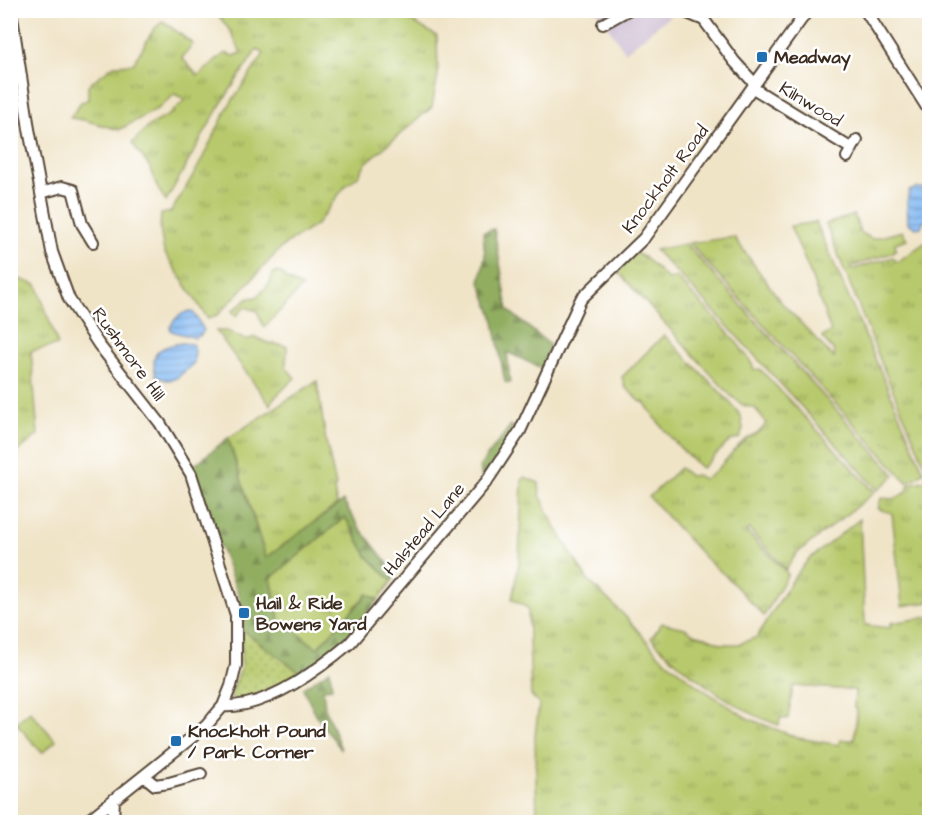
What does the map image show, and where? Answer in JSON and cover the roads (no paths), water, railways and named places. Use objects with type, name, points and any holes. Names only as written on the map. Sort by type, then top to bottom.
[{"type":"street","name":"Rushmore Hill","points":[[11,10],[52,252],[69,299],[99,345],[160,423],[191,474],[236,615],[236,665],[223,706]]},
{"type":"street","points":[[603,24],[628,10]]},
{"type":"street","name":"Kilnwood","points":[[680,10],[704,20],[754,86],[852,149]]},
{"type":"street","name":"Knockholt Road","points":[[520,431],[581,299],[644,238],[808,10]]},
{"type":"street","points":[[865,10],[930,112]]},
{"type":"street","points":[[41,194],[62,187],[73,190],[82,224],[93,242]]},
{"type":"street","name":"Halstead Lane","points":[[223,706],[238,707],[270,696],[330,660],[350,643],[487,481],[520,431]]},
{"type":"street","points":[[87,822],[206,726],[223,706]]},
{"type":"street","points":[[144,776],[155,785],[201,774]]},
{"type":"street","points":[[113,822],[114,799]]},
{"type":"water","points":[[924,188],[929,192],[930,219],[923,222],[921,227],[916,228],[908,223],[907,202],[909,191]]},
{"type":"water","points":[[190,311],[193,312],[204,330],[201,335],[195,338],[171,331],[170,327],[176,319]]},
{"type":"water","points":[[182,343],[192,344],[195,350],[194,363],[177,378],[168,380],[156,376],[154,361],[158,352],[162,348]]},
{"type":"place","name":"Meadway","points":[[762,57]]},
{"type":"place","name":"Hail & Ride Bowens Yard","points":[[244,613]]},
{"type":"place","name":"Knockholt Pound / Park Corner","points":[[176,741]]}]
